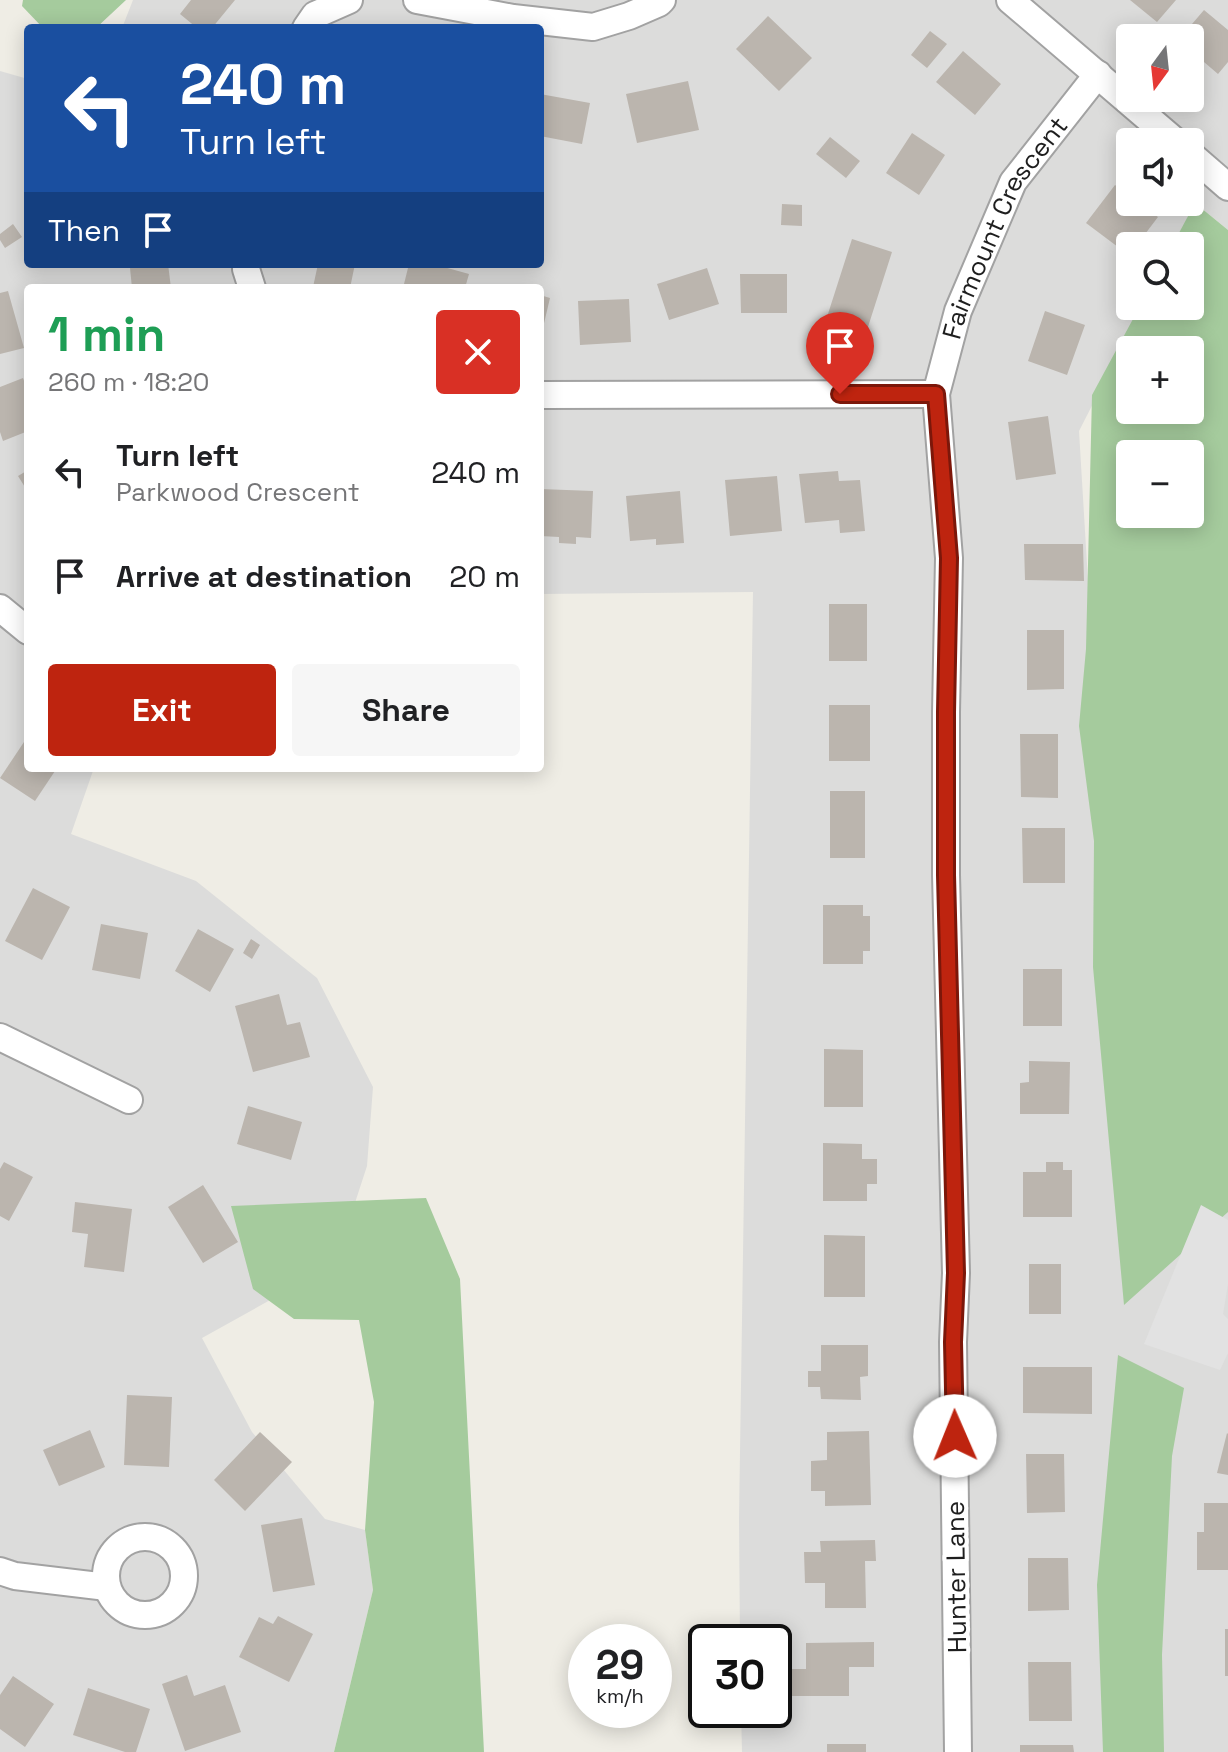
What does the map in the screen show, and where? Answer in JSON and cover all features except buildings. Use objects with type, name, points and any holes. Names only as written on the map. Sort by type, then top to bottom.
[{"type":"street","points":[[309,24],[315,15],[349,0]]},
{"type":"street","points":[[417,0],[513,18],[593,27],[629,16],[662,0]]},
{"type":"street","points":[[1010,0],[1160,128]]},
{"type":"street","name":"Fairmount Crescent","points":[[936,394],[958,311],[1013,182],[1098,74]]},
{"type":"street","points":[[1204,166],[1228,187]]},
{"type":"street","points":[[544,395],[936,394]]},
{"type":"street","name":"Hunter Lane","points":[[936,394],[949,558],[946,875],[956,1273],[953,1342],[958,1752]]},
{"type":"street","points":[[0,1037],[129,1100]]},
{"type":"street","points":[[0,1571],[15,1576],[107,1587]]},
{"type":"shaded area","points":[[133,0],[1228,0],[1228,230],[1204,210],[1204,128],[1116,128],[1116,216],[1188,216],[1180,232],[1116,232],[1116,320],[1136,320],[1128,336],[1116,336],[1116,359],[1079,431],[1121,1131],[1228,1110],[1228,1752],[742,1752],[741,1728],[792,1728],[792,1624],[740,1624],[753,592],[544,594],[544,284],[24,284],[24,772],[93,772],[71,834],[196,881],[317,978],[373,1087],[367,1166],[335,1264],[202,1338],[252,1432],[325,1519],[365,1530],[373,1590],[334,1752],[0,1752],[0,71],[24,78],[24,268],[544,268],[544,24],[124,24]]},
{"type":"shaded area","points":[[1201,1205],[1228,1220],[1228,1284],[1223,1314],[1228,1319],[1228,1353],[1220,1370],[1144,1344]]},
{"type":"green space","points":[[23,0],[126,0],[100,24],[39,24],[22,6]]},
{"type":"green space","points":[[1204,210],[1228,230],[1228,1212],[1124,1305],[1093,967],[1094,841],[1079,726],[1086,649],[1092,395],[1116,350],[1116,424],[1204,424],[1204,336],[1124,336],[1132,320],[1204,320],[1204,232],[1179,232],[1188,216],[1204,216]]},
{"type":"green space","points":[[426,1198],[460,1279],[484,1752],[334,1752],[373,1590],[365,1530],[374,1402],[359,1320],[294,1319],[253,1289],[231,1206]]},
{"type":"green space","points":[[1118,1355],[1184,1388],[1172,1456],[1162,1655],[1164,1752],[1103,1752],[1097,1585]]},
{"type":"route","points":[[840,394],[936,394],[949,558],[946,875],[956,1273],[953,1342],[955,1436]]}]
